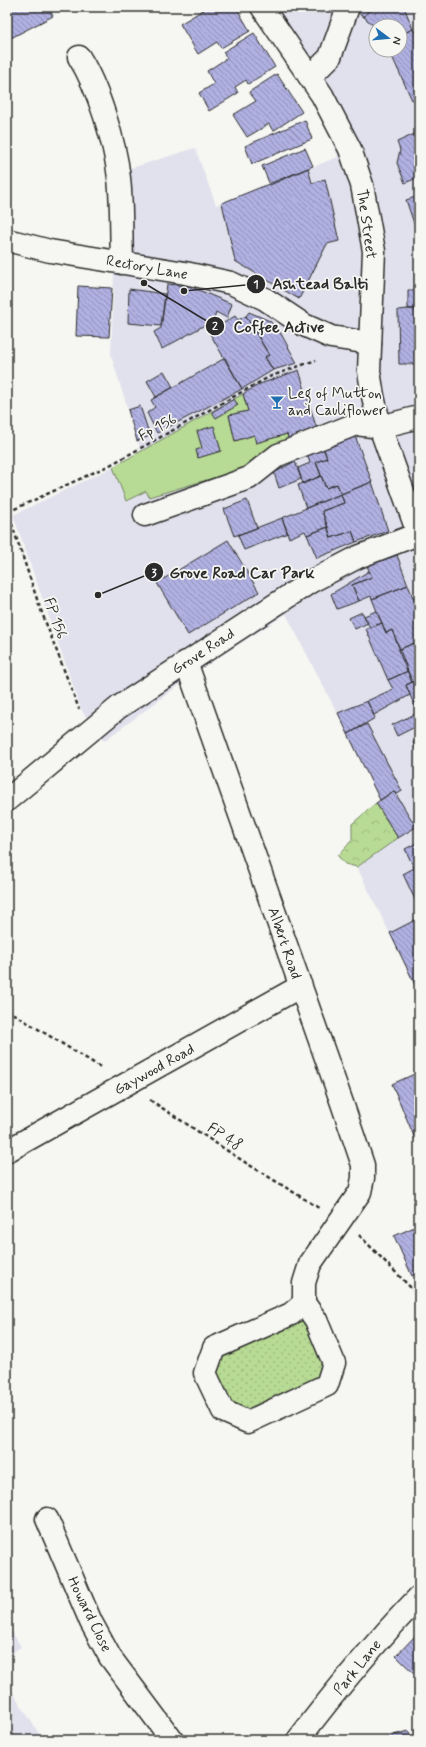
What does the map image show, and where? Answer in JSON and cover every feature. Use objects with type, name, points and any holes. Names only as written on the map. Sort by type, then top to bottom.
[{"type":"main road","points":[[310,77],[330,57],[348,7]]},
{"type":"main road","name":"The Street","points":[[268,15],[322,95],[350,149],[362,185],[374,251],[369,371],[372,396],[380,427],[419,535]]},
{"type":"main road","points":[[79,57],[88,72],[111,135],[119,178],[122,263]]},
{"type":"main road","name":"Rectory Lane","points":[[7,240],[50,251],[185,273],[231,283],[265,299],[304,325],[330,337],[370,343]]},
{"type":"main road","points":[[145,516],[249,478],[278,455],[356,424],[380,427],[419,416]]},
{"type":"main road","name":"Grove Road","points":[[7,800],[119,707],[310,582],[358,557],[419,535]]},
{"type":"main road","name":"Albert Road","points":[[186,662],[363,1165],[363,1178],[360,1192],[310,1264],[304,1283],[304,1303]]},
{"type":"main road","name":"Gaywood Road","points":[[7,1151],[301,986]]},
{"type":"main road","points":[[304,1303],[316,1320],[334,1362],[327,1385],[248,1422],[223,1411],[205,1373],[214,1348],[291,1314],[304,1303]]},
{"type":"main road","name":"Howard Close","points":[[47,1519],[91,1622],[110,1657],[172,1740]]},
{"type":"main road","name":"Park Lane","points":[[298,1740],[359,1663],[419,1597]]},
{"type":"path","name":"Fp 156","points":[[7,511],[110,465],[269,377],[316,360]]},
{"type":"path","name":"FP 156","points":[[7,511],[39,605],[88,732]]},
{"type":"path","name":"FP 48","points":[[7,1010],[128,1084],[243,1161],[350,1226],[419,1296]]},
{"type":"shaded area","points":[[248,7],[419,7],[419,993],[357,867],[398,838],[376,803],[380,800],[348,734],[286,614],[205,666],[104,741],[82,711],[13,515],[141,452],[111,355],[115,246],[109,175],[195,148],[216,205],[338,157],[329,134],[304,86]]},
{"type":"shaded area","points":[[7,1623],[21,1647],[7,1656]]},
{"type":"shaded area","points":[[7,1683],[43,1740],[7,1740]]},
{"type":"green space","points":[[243,394],[248,411],[229,416],[235,441],[254,435],[256,443],[287,434],[289,441],[247,468],[149,497],[146,491],[126,501],[113,467]]},
{"type":"green space","points":[[376,803],[398,838],[357,867],[345,864],[338,856],[352,840],[352,824]]},
{"type":"green space","points":[[300,1319],[308,1322],[324,1359],[318,1378],[248,1409],[227,1401],[216,1375],[225,1354]]},
{"type":"building","points":[[7,7],[48,7],[53,16],[7,40]]},
{"type":"building","points":[[208,7],[236,7],[250,31],[221,48],[217,42],[198,54],[180,24]]},
{"type":"building","points":[[315,7],[327,7],[322,13]]},
{"type":"building","points":[[351,7],[372,7],[364,17]]},
{"type":"building","points":[[372,7],[404,7],[413,29],[408,31],[408,18],[368,18],[368,21],[364,17]]},
{"type":"building","points":[[413,29],[419,40],[419,97],[412,100],[393,58],[408,58],[408,31]]},
{"type":"building","points":[[254,33],[275,67],[248,84],[246,80],[235,87],[238,93],[209,111],[199,93],[214,84],[207,71],[227,58],[223,52]]},
{"type":"building","points":[[277,74],[302,112],[273,131],[269,124],[247,137],[233,115],[256,101],[249,92]]},
{"type":"building","points":[[305,120],[312,139],[252,164],[245,146]]},
{"type":"building","points":[[419,132],[419,177],[405,183],[397,163],[400,150],[397,142]]},
{"type":"building","points":[[305,148],[313,166],[270,185],[262,166]]},
{"type":"building","points":[[308,168],[312,183],[325,179],[339,241],[327,244],[299,299],[235,261],[222,203]]},
{"type":"building","points":[[419,196],[419,238],[406,200]]},
{"type":"building","points":[[415,272],[419,272],[419,309],[408,309],[408,290],[415,290]]},
{"type":"building","points":[[167,284],[189,286],[232,304],[227,318],[216,312],[214,320],[162,349],[154,332],[161,328]]},
{"type":"building","points":[[78,286],[112,288],[109,337],[76,336]]},
{"type":"building","points":[[129,289],[165,294],[161,326],[128,323]]},
{"type":"building","points":[[419,309],[419,364],[399,364],[398,310]]},
{"type":"building","points":[[249,312],[270,321],[280,332],[297,363],[273,370],[265,357],[269,355],[246,316]]},
{"type":"building","points":[[235,316],[238,320],[246,316],[269,355],[265,357],[273,370],[242,389],[209,332]]},
{"type":"building","points":[[225,358],[242,389],[157,433],[147,413],[155,407],[151,400]]},
{"type":"building","name":"Leg of Mutton and Cauliflower","points":[[299,370],[318,433],[289,441],[287,434],[256,443],[254,435],[235,441],[229,415],[248,411],[243,394],[260,384]]},
{"type":"building","points":[[164,371],[173,387],[156,397],[147,381]]},
{"type":"building","points":[[234,399],[238,405],[216,418],[212,412]]},
{"type":"building","points":[[140,406],[150,436],[137,441],[128,410]]},
{"type":"building","points":[[214,426],[221,451],[198,458],[196,450],[202,448],[197,431]]},
{"type":"building","points":[[354,433],[372,482],[341,494],[337,484],[326,488],[316,462],[327,458],[322,444]]},
{"type":"building","points":[[323,448],[327,458],[316,462],[321,476],[303,484],[298,468],[310,463],[307,454]]},
{"type":"building","points":[[295,461],[301,479],[279,488],[274,473]]},
{"type":"building","points":[[321,476],[326,488],[337,484],[341,494],[306,508],[298,485]]},
{"type":"building","points":[[372,482],[388,531],[356,542],[352,531],[331,538],[322,511],[344,503],[341,494]]},
{"type":"building","points":[[341,494],[344,503],[322,511],[328,527],[307,535],[305,531],[289,538],[282,518]]},
{"type":"building","points":[[247,500],[257,528],[234,536],[224,509]]},
{"type":"building","points":[[282,518],[288,533],[244,550],[238,535]]},
{"type":"building","points":[[328,527],[331,538],[352,531],[356,542],[317,558],[307,535]]},
{"type":"building","points":[[228,540],[259,592],[188,635],[157,583]]},
{"type":"building","points":[[397,555],[408,585],[372,599],[371,596],[359,601],[352,585],[372,577],[367,566]]},
{"type":"building","points":[[369,571],[372,577],[352,585],[359,601],[337,609],[331,594]]},
{"type":"building","points":[[408,585],[419,612],[419,641],[400,649],[392,630],[386,633],[372,599]]},
{"type":"building","points":[[376,611],[382,623],[370,628],[364,616]]},
{"type":"building","points":[[362,612],[368,623],[355,629],[349,618]]},
{"type":"building","points":[[382,623],[386,633],[392,630],[408,671],[388,680],[366,629]]},
{"type":"building","points":[[419,641],[419,679],[412,682],[398,650]]},
{"type":"building","points":[[408,671],[412,682],[406,685],[410,695],[374,715],[367,701],[393,689],[388,680]]},
{"type":"building","points":[[419,679],[419,717],[406,685]]},
{"type":"building","points":[[367,701],[375,718],[348,734],[338,713]]},
{"type":"building","points":[[417,713],[419,717],[419,725],[397,736],[392,725]]},
{"type":"building","points":[[367,724],[402,791],[396,795],[394,791],[380,800],[348,734]]},
{"type":"building","points":[[419,740],[419,755],[413,742]]},
{"type":"building","points":[[394,791],[416,827],[398,838],[376,803]]},
{"type":"building","points":[[419,842],[419,871],[416,872],[405,849]]},
{"type":"building","points":[[414,868],[416,872],[419,871],[419,902],[417,904],[403,874]]},
{"type":"building","points":[[419,918],[418,949],[419,993],[390,933]]},
{"type":"building","points":[[419,1072],[419,1140],[416,1141],[392,1084]]},
{"type":"building","points":[[419,1225],[419,1272],[412,1276],[394,1236]]},
{"type":"building","points":[[415,1636],[419,1640],[419,1678],[396,1656]]},
{"type":"building","points":[[419,1729],[419,1740],[418,1740],[415,1730]]},
{"type":"building","points":[[409,1731],[412,1740],[387,1740],[386,1737]]},
{"type":"place","name":"Coffee Active","points":[[144,283]]},
{"type":"place","name":"Ashtead Balti","points":[[184,291]]},
{"type":"place","name":"Leg of Mutton and Cauliflower","points":[[277,402]]},
{"type":"place","name":"Grove Road Car Park","points":[[98,595]]}]
